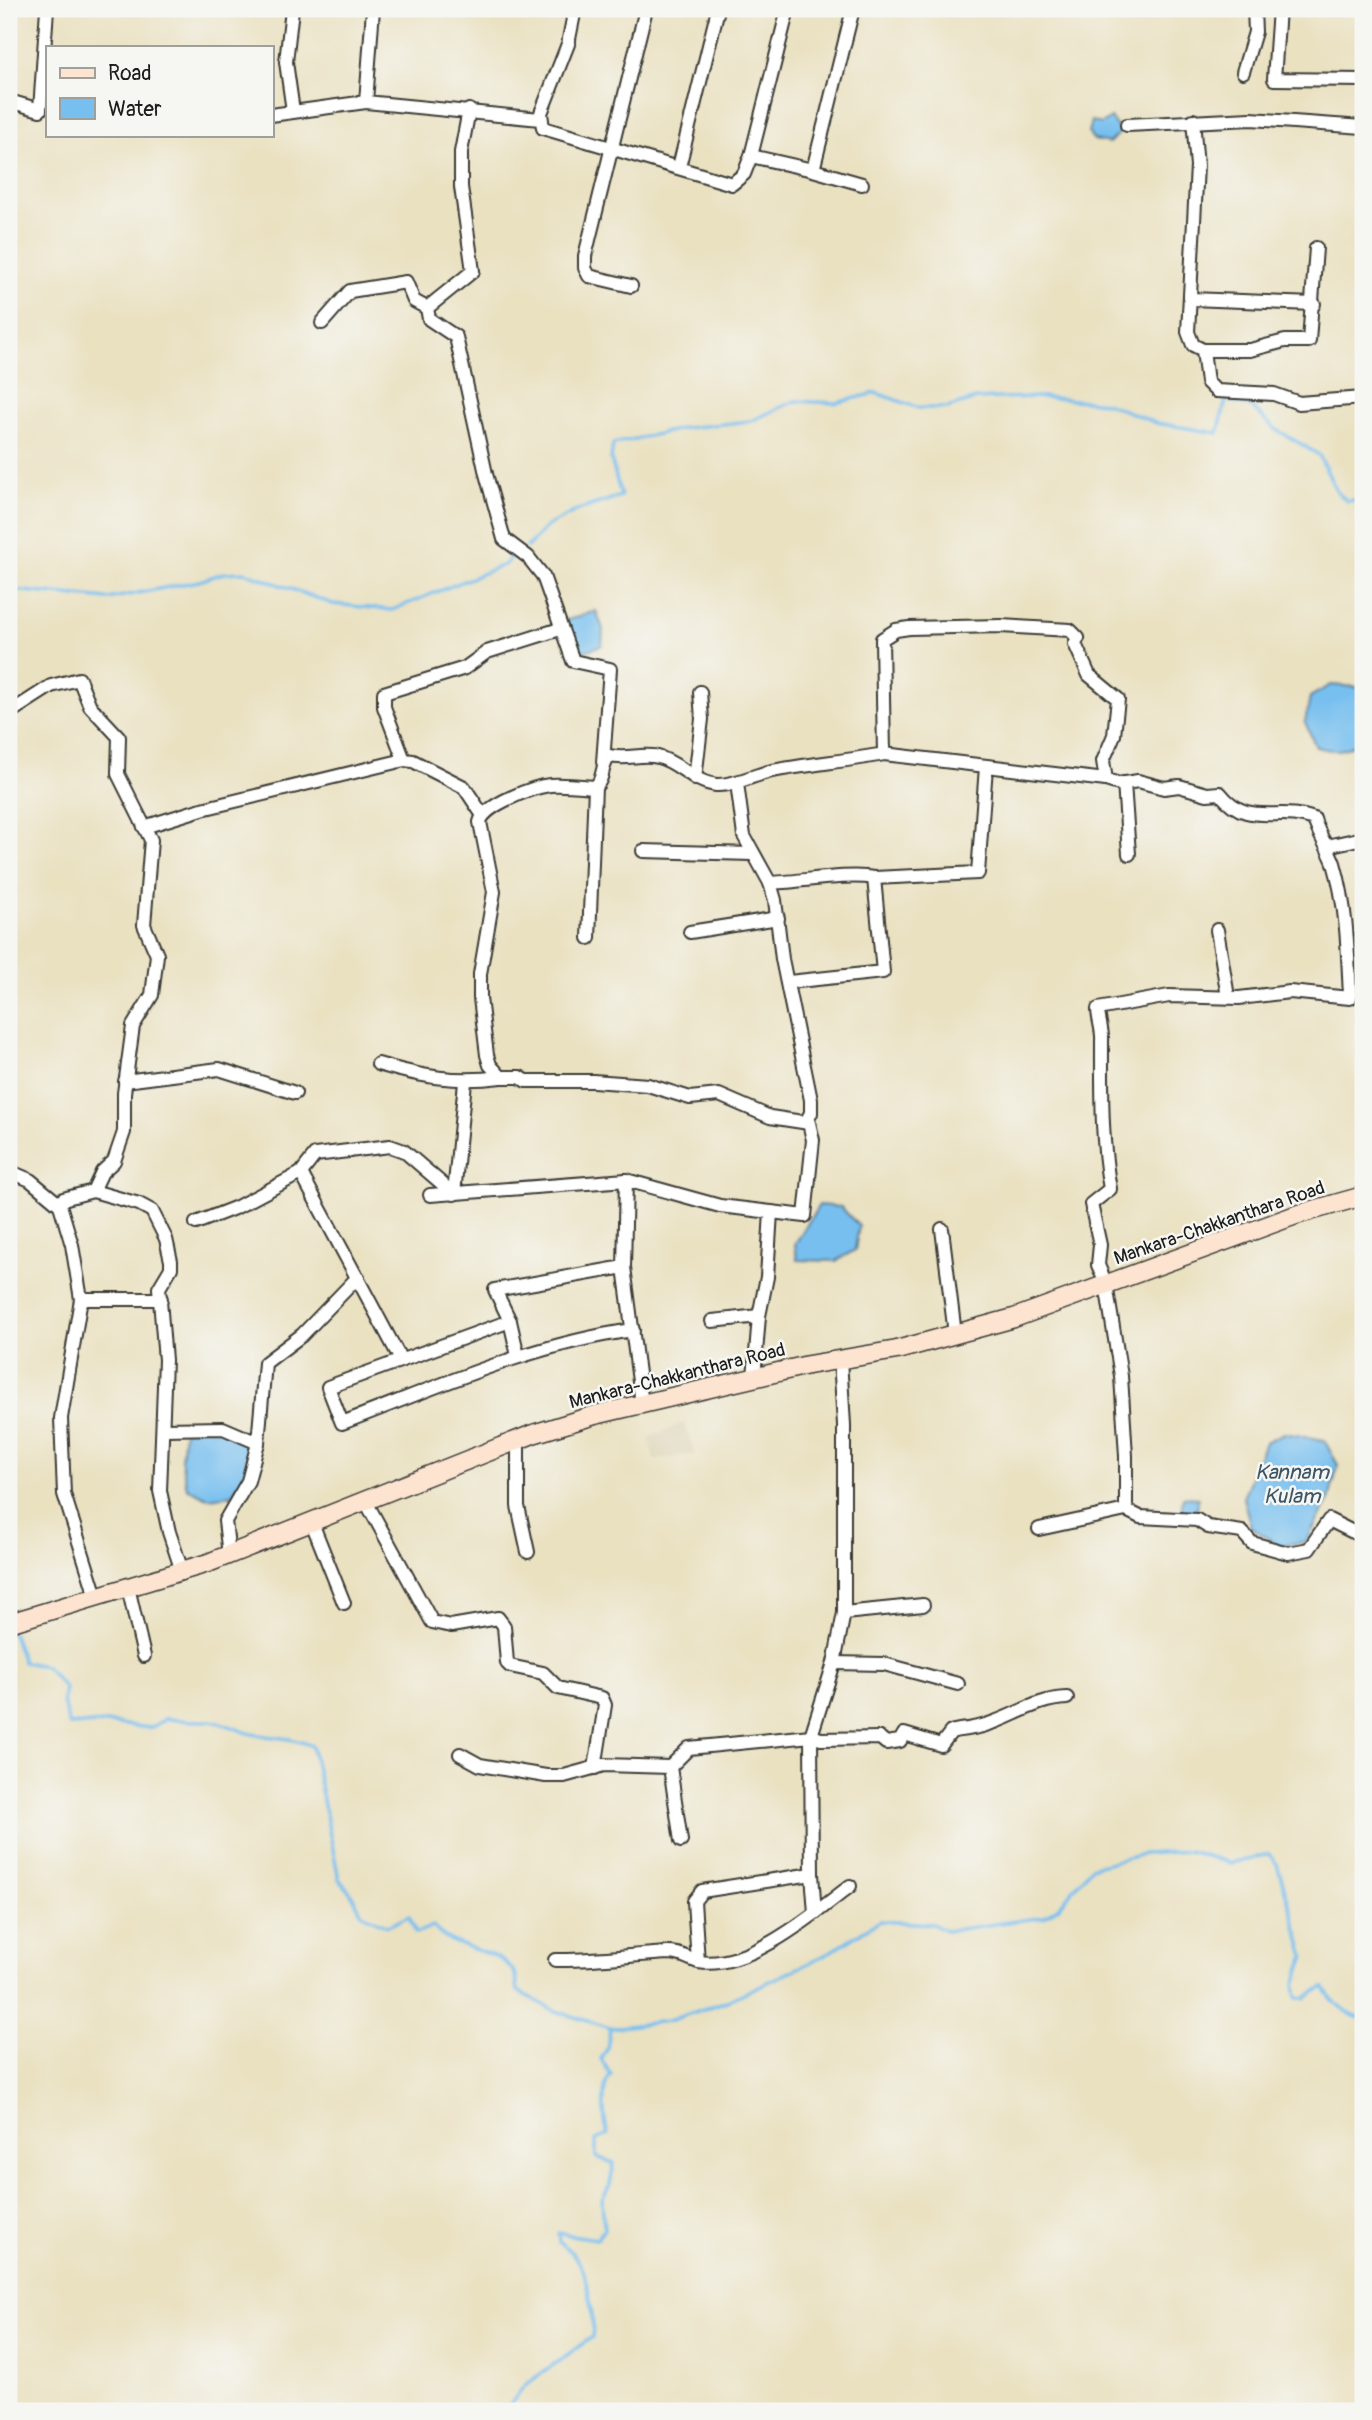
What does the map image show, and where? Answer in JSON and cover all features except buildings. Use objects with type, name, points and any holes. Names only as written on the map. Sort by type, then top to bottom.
[{"type":"main road","name":"Mankara-Chakkanthara Road","points":[[9,1623],[229,1555],[518,1440],[642,1404],[754,1378],[897,1350],[1014,1318],[1296,1215],[1363,1196]]},
{"type":"street","points":[[9,101],[43,110],[47,9]]},
{"type":"street","points":[[292,9],[286,62],[293,111]]},
{"type":"street","points":[[366,102],[373,9]]},
{"type":"street","points":[[540,119],[568,44],[575,9]]},
{"type":"street","points":[[631,286],[589,276],[585,268],[585,256],[646,9]]},
{"type":"street","points":[[679,167],[718,9]]},
{"type":"street","points":[[540,119],[547,130],[732,184],[744,174],[751,156],[788,9]]},
{"type":"street","points":[[813,170],[853,9]]},
{"type":"street","points":[[1243,72],[1255,32],[1254,9]]},
{"type":"street","points":[[1279,9],[1274,79],[1363,80]]},
{"type":"street","points":[[273,115],[366,102],[540,119]]},
{"type":"street","points":[[428,308],[473,271],[461,187],[461,152],[469,110]]},
{"type":"street","points":[[1127,125],[1251,119],[1363,127]]},
{"type":"street","points":[[1193,120],[1197,166],[1188,332],[1193,345],[1203,350],[1250,350],[1285,341],[1309,341],[1314,304],[1316,248]]},
{"type":"street","points":[[751,156],[862,184]]},
{"type":"street","points":[[321,323],[350,291],[387,284],[406,282],[414,301],[428,308]]},
{"type":"street","points":[[1191,299],[1314,304]]},
{"type":"street","points":[[428,308],[429,318],[456,337],[486,474],[504,539],[528,556],[543,576],[573,661],[610,669],[603,762],[599,784],[595,788],[589,938]]},
{"type":"street","points":[[1203,350],[1207,382],[1216,391],[1274,394],[1299,403],[1363,398]]},
{"type":"street","points":[[884,754],[882,639],[896,630],[938,626],[1070,630],[1077,638],[1077,654],[1089,676],[1118,698],[1114,735],[1103,761],[1106,780]]},
{"type":"street","points":[[404,760],[384,707],[384,693],[452,673],[488,652],[560,629]]},
{"type":"street","points":[[9,713],[51,685],[79,679],[90,706],[118,737],[118,774],[151,840],[144,925],[157,955],[152,995],[133,1026],[125,1080],[124,1132],[114,1161],[102,1172],[93,1191]]},
{"type":"street","points":[[695,779],[702,719],[700,692]]},
{"type":"street","points":[[603,762],[610,756],[632,759],[657,756],[695,779],[716,785],[737,783],[744,777],[775,770],[884,754],[1125,783],[1138,781],[1164,788],[1179,786],[1207,794],[1220,793],[1228,805],[1240,812],[1306,816],[1314,819],[1336,873],[1357,1000],[1290,992],[1228,998],[1169,996],[1098,1009],[1102,1041],[1101,1132],[1107,1150],[1110,1189],[1091,1204],[1100,1245],[1098,1265],[1106,1284],[1121,1376],[1126,1510]]},
{"type":"street","points":[[144,827],[202,809],[404,760],[413,761],[464,787],[482,814],[484,856],[494,892],[480,974],[480,998],[487,1055],[490,1065],[501,1077]]},
{"type":"street","points":[[770,883],[836,880],[858,875],[874,878],[978,873],[986,767]]},
{"type":"street","points":[[737,783],[744,836],[770,883],[779,918],[782,959],[789,982],[811,1101],[811,1113],[806,1122]]},
{"type":"street","points":[[1125,783],[1129,854]]},
{"type":"street","points":[[482,814],[492,805],[547,786],[595,788]]},
{"type":"street","points":[[1327,846],[1363,838]]},
{"type":"street","points":[[643,851],[752,854]]},
{"type":"street","points":[[789,982],[883,972],[874,878]]},
{"type":"street","points":[[690,932],[779,918]]},
{"type":"street","points":[[1217,930],[1228,998]]},
{"type":"street","points":[[378,1064],[423,1077],[465,1082],[501,1077],[520,1077],[535,1082],[580,1080],[648,1086],[690,1098],[719,1095],[770,1117],[806,1122],[812,1129],[805,1216],[720,1206],[626,1180],[430,1195]]},
{"type":"street","points":[[125,1080],[219,1069],[295,1093]]},
{"type":"street","points":[[454,1194],[465,1082]]},
{"type":"street","points":[[196,1223],[237,1207],[301,1173],[315,1155],[390,1146],[404,1151],[454,1194]]},
{"type":"street","points":[[301,1173],[401,1360]]},
{"type":"street","points":[[9,1175],[16,1174],[30,1180],[60,1205],[72,1245],[81,1299],[61,1418],[64,1494],[96,1596]]},
{"type":"street","points":[[626,1180],[624,1267],[642,1404]]},
{"type":"street","points":[[60,1205],[63,1199],[93,1191],[139,1204],[152,1211],[166,1239],[171,1268],[159,1288],[165,1360],[161,1387],[164,1429],[162,1506],[183,1571]]},
{"type":"street","points":[[754,1378],[767,1277],[771,1212]]},
{"type":"street","points":[[942,1229],[955,1334]]},
{"type":"street","points":[[519,1356],[510,1321],[495,1290],[624,1267]]},
{"type":"street","points":[[229,1555],[225,1521],[248,1481],[258,1444],[265,1363],[302,1335],[358,1277]]},
{"type":"street","points":[[81,1299],[161,1299]]},
{"type":"street","points":[[712,1321],[760,1316]]},
{"type":"street","points":[[510,1321],[328,1387],[342,1423],[519,1356],[585,1336],[633,1330]]},
{"type":"street","points":[[815,1913],[811,1736],[834,1663],[844,1613],[844,1425],[840,1360]]},
{"type":"street","points":[[164,1429],[223,1428],[258,1444]]},
{"type":"street","points":[[518,1440],[518,1506],[528,1552]]},
{"type":"street","points":[[365,1500],[432,1622],[451,1626],[498,1618],[504,1626],[507,1663],[510,1666],[543,1673],[558,1688],[602,1698],[605,1705],[594,1768]]},
{"type":"street","points":[[1039,1529],[1126,1510],[1140,1517],[1198,1520],[1208,1527],[1242,1532],[1252,1543],[1288,1553],[1309,1549],[1329,1520],[1355,1533],[1363,1531]]},
{"type":"street","points":[[312,1523],[344,1603]]},
{"type":"street","points":[[128,1587],[144,1656]]},
{"type":"street","points":[[844,1613],[923,1605]]},
{"type":"street","points":[[834,1663],[884,1664],[958,1684]]},
{"type":"street","points":[[460,1754],[480,1765],[546,1776],[594,1768],[670,1767],[689,1748],[811,1736],[821,1739],[880,1738],[886,1743],[901,1741],[904,1734],[941,1745],[951,1732],[994,1721],[1046,1699],[1067,1698]]},
{"type":"street","points":[[670,1767],[681,1841]]},
{"type":"street","points":[[698,1962],[694,1901],[702,1891],[813,1874]]},
{"type":"street","points":[[555,1960],[592,1961],[682,1953],[698,1962],[727,1959],[771,1944],[850,1886]]},
{"type":"shaded area","points":[[684,1423],[695,1454],[654,1460],[649,1437]]},
{"type":"water","points":[[1111,118],[1120,132],[1109,143],[1094,140],[1088,133],[1091,121],[1101,124]]},
{"type":"water","points":[[596,611],[603,629],[602,645],[585,651],[572,647],[561,622]]},
{"type":"water","points":[[1331,685],[1357,687],[1363,691],[1363,737],[1352,746],[1341,750],[1316,747],[1305,722],[1310,697]]},
{"type":"water","points":[[819,1205],[841,1207],[859,1226],[855,1250],[836,1261],[797,1260],[795,1244]]},
{"type":"water","points":[[220,1422],[244,1434],[249,1467],[232,1495],[208,1498],[187,1488],[181,1459],[184,1431]]},
{"type":"water","name":"Kannam Kulam","points":[[1284,1433],[1324,1440],[1338,1465],[1329,1500],[1306,1542],[1279,1545],[1251,1527],[1243,1498],[1265,1442]]},
{"type":"water","name":"Kannam Kulam","points":[[1183,1497],[1198,1498],[1197,1517],[1181,1516]]},
{"type":"waterway","points":[[527,547],[547,526],[578,510],[621,496],[611,459],[613,444],[685,428],[751,421],[795,401],[836,403],[876,393],[919,408],[947,408],[976,399],[998,398],[1043,397],[1106,403],[1156,423],[1218,433],[1226,400],[1250,406],[1274,428],[1319,455],[1337,492],[1347,501],[1363,499]]},
{"type":"waterway","points":[[9,609],[14,590],[108,599],[199,581],[224,573],[244,572],[333,604],[392,610],[506,564],[511,555]]},
{"type":"waterway","points":[[9,1633],[13,1634],[23,1662],[45,1666],[65,1688],[63,1702],[69,1725],[107,1723],[151,1728],[166,1718],[210,1721],[252,1734],[290,1739],[312,1746],[339,1879],[351,1893],[362,1914],[388,1926],[409,1916],[416,1933],[433,1926],[451,1941],[488,1954],[508,1965],[516,1976],[518,1991],[553,2010],[610,2028],[668,2021],[727,2001],[822,1957],[879,1921],[932,1924],[946,1931],[1044,1917],[1059,1907],[1091,1867],[1144,1854],[1189,1851],[1231,1863],[1269,1854],[1277,1864],[1305,1956],[1295,1984],[1297,1998],[1305,1998],[1323,1987],[1340,2007],[1363,2019]]},
{"type":"waterway","points":[[510,2411],[507,2409],[524,2386],[592,2337],[592,2314],[584,2272],[577,2259],[559,2242],[558,2233],[597,2239],[604,2229],[602,2200],[610,2185],[614,2163],[596,2157],[596,2140],[608,2135],[604,2095],[611,2075],[601,2059],[607,2049],[610,2028]]}]
